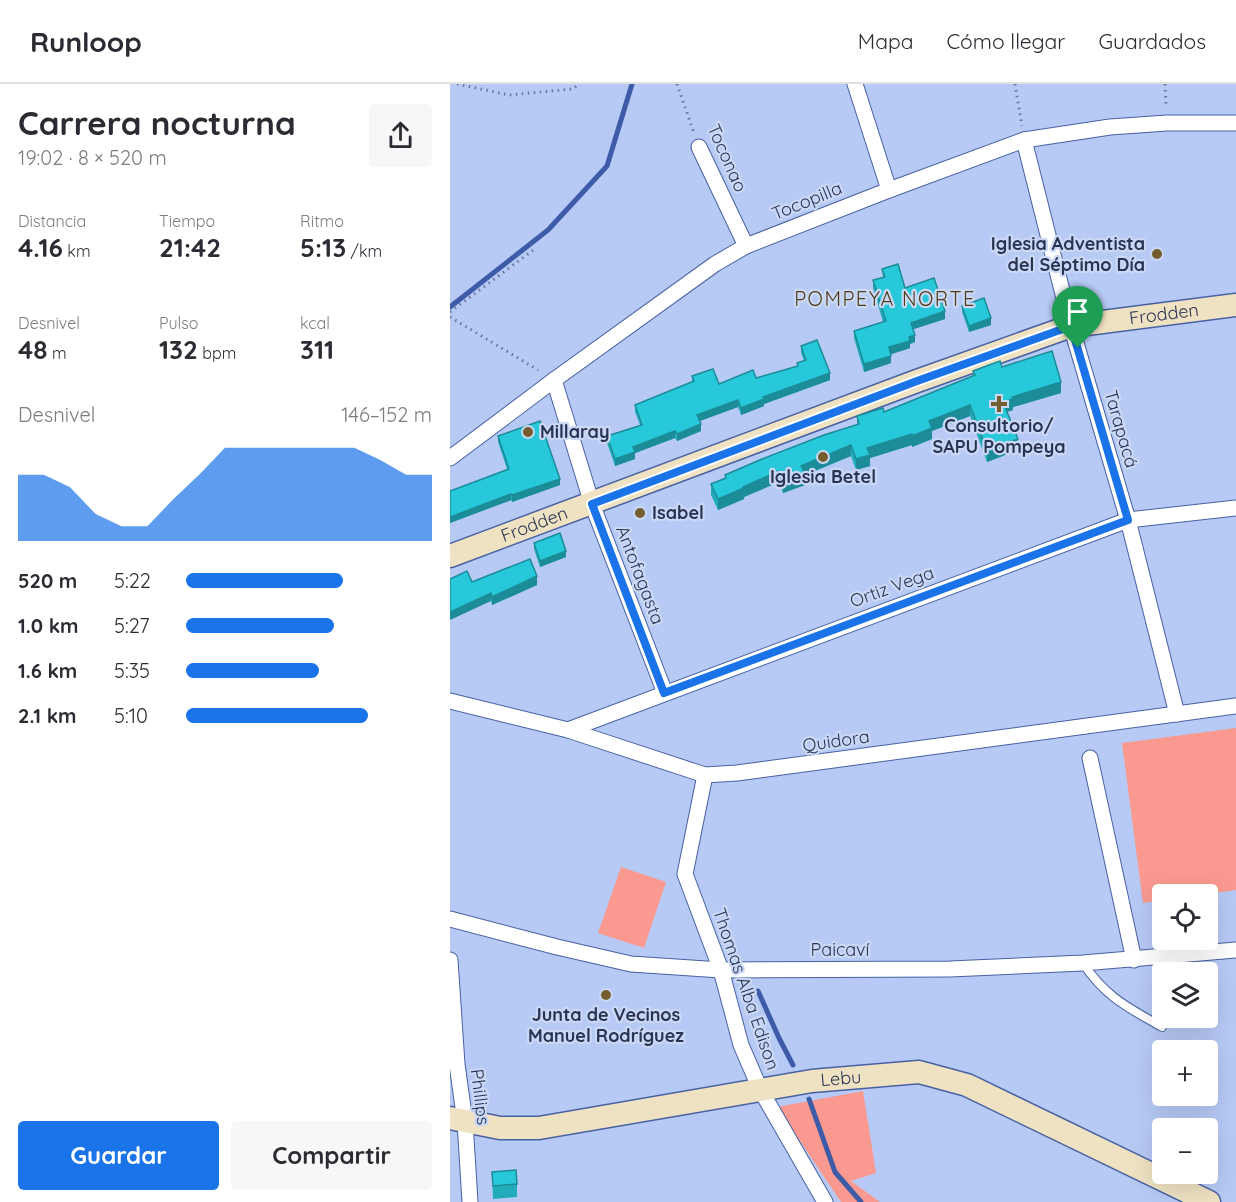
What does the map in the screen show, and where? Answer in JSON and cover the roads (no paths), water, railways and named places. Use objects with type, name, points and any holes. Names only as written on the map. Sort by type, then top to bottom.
[{"type":"street","points":[[855,84],[889,190]]},
{"type":"street","name":"Tocopilla","points":[[450,458],[715,264],[746,246],[1024,140],[1110,127],[1167,123],[1236,123]]},
{"type":"street","name":"Tarapacá","points":[[1024,140],[1071,326],[1128,520],[1177,714]]},
{"type":"street","name":"Toconao","points":[[699,147],[746,246]]},
{"type":"street","name":"Frodden","points":[[450,556],[917,381],[1071,326],[1236,305]]},
{"type":"street","name":"Antofagasta","points":[[554,380],[592,504],[664,693]]},
{"type":"street","name":"Ortiz Vega","points":[[568,730],[1128,520],[1236,508]]},
{"type":"street","name":"Quidora","points":[[450,701],[568,730],[705,775],[737,773],[1236,706]]},
{"type":"street","points":[[1090,758],[1134,960]]},
{"type":"street","name":"Thomas Alba Edison","points":[[705,775],[685,874],[721,970],[741,1045],[760,1089],[825,1202]]},
{"type":"street","name":"Paicaví","points":[[450,919],[631,964],[721,970],[950,969],[1134,960],[1236,950]]},
{"type":"street","name":"Phillips","points":[[450,960],[457,1120],[470,1202]]},
{"type":"street","name":"Lebu","points":[[457,1120],[500,1128],[539,1128],[812,1081],[919,1072],[967,1085],[1209,1202]]},
{"type":"lane","points":[[1083,963],[1095,981],[1111,997],[1152,1022]]},
{"type":"waterway","points":[[450,307],[548,230],[607,166],[632,84]]},
{"type":"waterway","points":[[758,991],[793,1065]]},
{"type":"waterway","points":[[809,1099],[835,1172],[861,1202]]},
{"type":"place","name":"Iglesia Adventista del Séptimo Día","points":[[1157,254]]},
{"type":"place","name":"Consultorio/ SAPU Pompeya","points":[[999,404]]},
{"type":"place","name":"Millaray","points":[[528,432]]},
{"type":"place","name":"Iglesia Betel","points":[[823,457]]},
{"type":"place","name":"Isabel","points":[[640,513]]},
{"type":"place","name":"Junta de Vecinos Manuel Rodríguez","points":[[606,995]]},
{"type":"district","name":"POMPEYA NORTE","points":[[885,299]]}]
